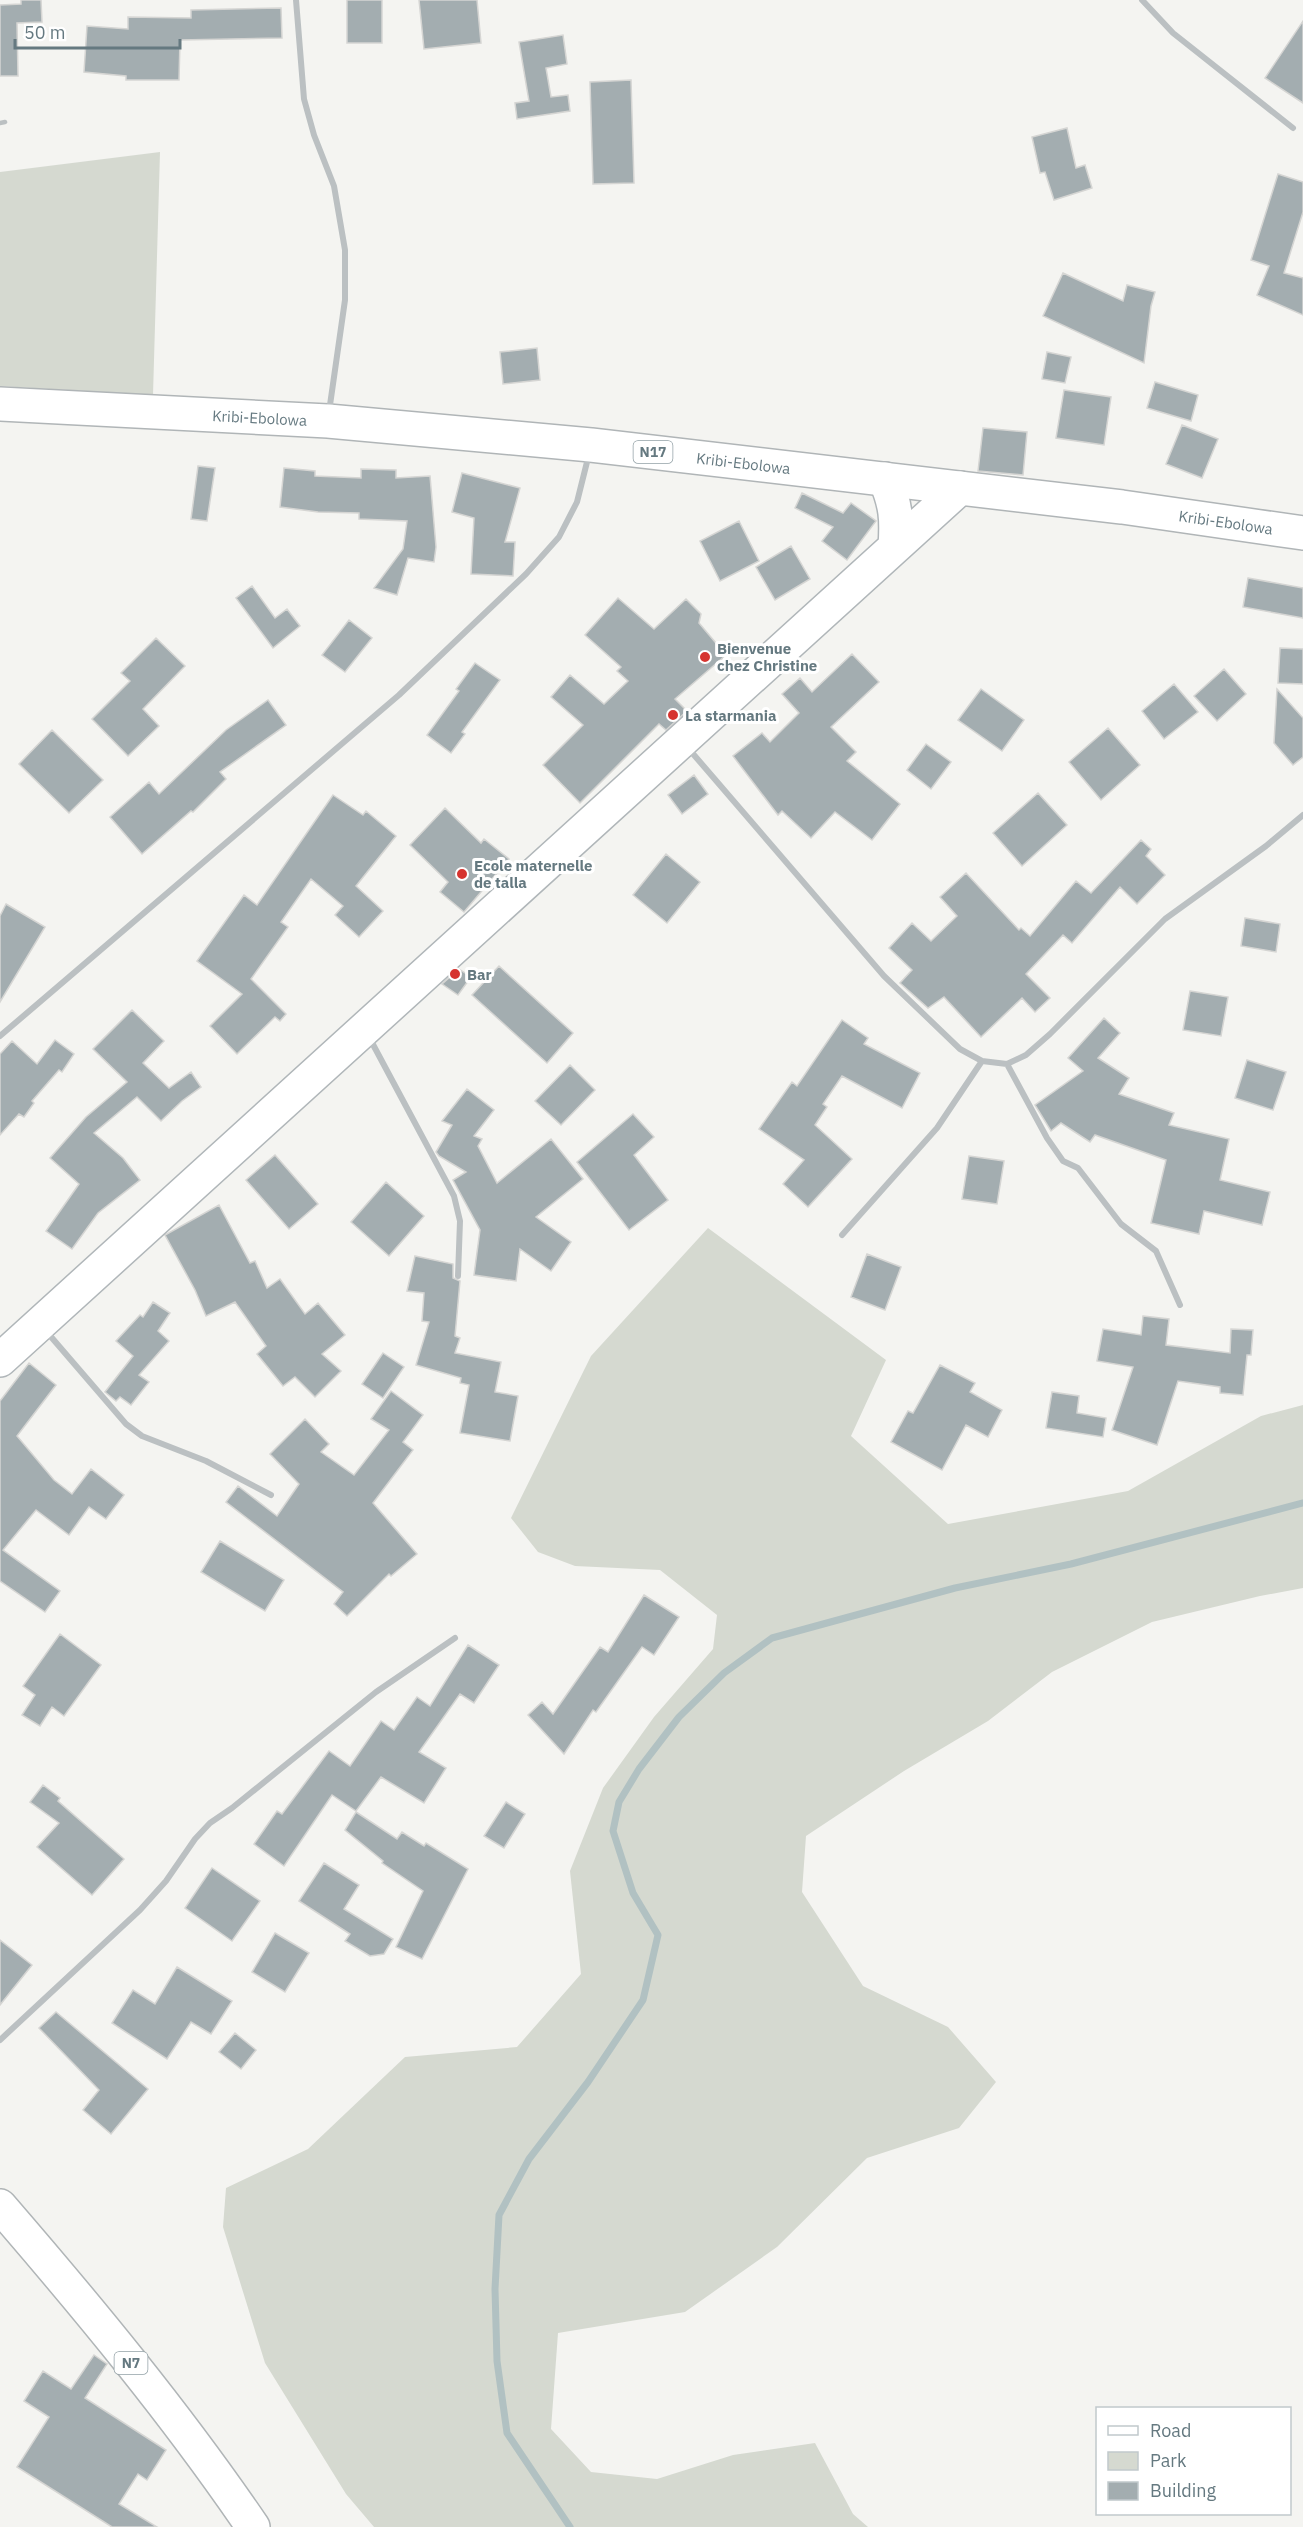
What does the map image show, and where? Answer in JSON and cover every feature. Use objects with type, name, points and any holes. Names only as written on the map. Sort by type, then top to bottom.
[{"type":"main road","name":"Kribi-Ebolowa","points":[[0,404],[328,421],[591,444],[1122,507],[1303,533]]},
{"type":"main road","points":[[885,479],[894,499],[897,519],[895,547]]},
{"type":"main road","points":[[0,1360],[960,488]]},
{"type":"main road","name":"N7","points":[[0,2206],[75,2293],[204,2454],[253,2527]]},
{"type":"street","points":[[296,0],[304,99],[314,135],[334,186],[345,250],[345,300],[328,421]]},
{"type":"street","points":[[1142,0],[1173,33],[1293,128]]},
{"type":"street","points":[[0,1036],[399,695],[526,574],[559,537],[577,502],[591,444]]},
{"type":"street","points":[[682,740],[884,976],[960,1048],[982,1061],[1007,1064],[1026,1055],[1165,919],[1266,846],[1303,815]]},
{"type":"street","points":[[365,1029],[454,1196],[460,1221],[458,1276]]},
{"type":"street","points":[[842,1235],[937,1128],[982,1061]]},
{"type":"street","points":[[1007,1064],[1047,1138],[1063,1161],[1078,1168],[1121,1224],[1156,1251],[1180,1305]]},
{"type":"street","points":[[40,1324],[126,1424],[142,1436],[206,1461],[271,1495]]},
{"type":"street","points":[[0,2040],[140,1910],[166,1881],[195,1839],[210,1823],[232,1808],[376,1692],[455,1638]]},
{"type":"green space","points":[[160,152],[153,395],[0,386],[0,172]]},
{"type":"green space","points":[[708,1228],[886,1360],[851,1436],[948,1524],[1128,1491],[1261,1416],[1303,1405],[1303,1588],[1152,1622],[1052,1672],[988,1721],[904,1771],[806,1836],[802,1892],[863,1986],[948,2027],[996,2082],[959,2128],[867,2158],[777,2247],[685,2312],[558,2333],[551,2429],[591,2472],[657,2479],[733,2455],[815,2443],[853,2514],[868,2527],[374,2527],[346,2494],[265,2363],[223,2227],[226,2188],[308,2149],[405,2057],[517,2047],[581,1974],[570,1871],[603,1788],[654,1717],[713,1649],[717,1615],[660,1570],[575,1566],[538,1552],[511,1518],[591,1356]]},
{"type":"building","points":[[21,0],[41,0],[42,22],[17,23],[18,76],[0,76],[0,5],[21,4]]},
{"type":"building","points":[[347,0],[382,0],[382,43],[347,43]]},
{"type":"building","points":[[419,0],[477,0],[481,43],[424,49]]},
{"type":"building","points":[[281,8],[282,38],[180,40],[179,80],[126,80],[126,76],[84,72],[87,26],[128,29],[128,17],[191,18],[191,10]]},
{"type":"building","points":[[1303,21],[1303,103],[1265,78]]},
{"type":"building","points":[[563,35],[567,64],[546,68],[551,97],[568,95],[570,111],[517,119],[515,103],[529,101],[519,42]]},
{"type":"building","points":[[631,80],[634,183],[593,184],[590,82]]},
{"type":"building","points":[[1067,128],[1076,168],[1085,165],[1092,188],[1054,200],[1045,172],[1040,173],[1032,137]]},
{"type":"building","points":[[1278,174],[1303,182],[1303,212],[1284,273],[1303,278],[1303,315],[1257,295],[1269,266],[1251,260]]},
{"type":"building","points":[[1063,273],[1123,301],[1127,285],[1155,292],[1151,306],[1144,363],[1043,316]]},
{"type":"building","points":[[537,348],[540,380],[503,384],[500,352]]},
{"type":"building","points":[[1047,352],[1071,357],[1065,383],[1042,379]]},
{"type":"building","points":[[1155,382],[1198,395],[1191,421],[1147,408]]},
{"type":"building","points":[[1064,390],[1111,397],[1104,445],[1056,438]]},
{"type":"building","points":[[1182,425],[1218,439],[1202,478],[1166,464]]},
{"type":"building","points":[[983,428],[1027,432],[1023,475],[978,471]]},
{"type":"building","points":[[198,466],[215,468],[207,521],[191,519]]},
{"type":"building","points":[[284,468],[315,471],[315,476],[361,478],[361,469],[396,470],[396,478],[430,476],[436,547],[434,562],[408,558],[397,595],[374,588],[403,549],[407,521],[359,519],[359,513],[318,512],[280,507]]},
{"type":"building","points":[[462,473],[520,488],[505,542],[515,542],[513,576],[471,574],[474,518],[452,512]]},
{"type":"building","points":[[802,493],[843,513],[851,503],[876,521],[847,560],[822,541],[833,527],[795,508]]},
{"type":"building","points":[[739,521],[759,561],[720,581],[700,541]]},
{"type":"building","points":[[791,546],[810,579],[775,600],[756,567]]},
{"type":"building","points":[[1248,578],[1303,588],[1303,618],[1243,607]]},
{"type":"building","points":[[252,586],[275,618],[287,609],[300,626],[273,648],[236,598]]},
{"type":"building","points":[[618,598],[654,629],[686,599],[701,614],[699,623],[726,655],[675,699],[687,711],[666,730],[659,724],[580,803],[543,765],[583,725],[551,697],[570,675],[604,704],[628,681],[617,671],[621,667],[585,635]]},
{"type":"building","points":[[349,620],[372,638],[345,672],[322,655]]},
{"type":"building","points":[[156,638],[185,666],[143,709],[159,726],[128,756],[92,719],[130,681],[121,673]]},
{"type":"building","points":[[1280,648],[1303,649],[1303,684],[1278,683]]},
{"type":"building","points":[[852,654],[879,682],[831,727],[856,752],[847,761],[900,804],[872,840],[835,812],[811,838],[782,811],[778,815],[733,756],[762,733],[770,742],[799,713],[782,694],[800,678],[812,692]]},
{"type":"building","points":[[475,663],[500,680],[462,732],[465,734],[451,753],[427,735],[459,691],[456,689]]},
{"type":"building","points":[[1224,669],[1246,694],[1217,721],[1194,696]]},
{"type":"building","points":[[1174,684],[1198,712],[1164,739],[1142,711]]},
{"type":"building","points":[[981,689],[1024,720],[1002,751],[958,720]]},
{"type":"building","points":[[1277,689],[1303,718],[1303,757],[1293,765],[1274,743]]},
{"type":"building","points":[[268,700],[286,725],[220,772],[226,779],[193,812],[191,811],[142,854],[110,817],[149,782],[159,794],[226,730]]},
{"type":"building","points":[[1108,728],[1140,765],[1101,800],[1069,762]]},
{"type":"building","points":[[52,730],[103,780],[69,813],[19,764]]},
{"type":"building","points":[[926,744],[951,762],[931,789],[907,770]]},
{"type":"building","points":[[694,775],[708,794],[682,814],[668,795]]},
{"type":"building","points":[[1038,793],[1067,825],[1022,866],[993,833]]},
{"type":"building","points":[[333,795],[363,815],[366,811],[396,836],[356,886],[383,911],[359,937],[335,915],[343,906],[311,879],[281,922],[288,927],[251,979],[286,1014],[280,1021],[275,1017],[237,1054],[210,1026],[242,994],[197,961],[244,895],[257,905]]},
{"type":"building","points":[[445,808],[481,843],[484,839],[509,859],[464,912],[440,892],[448,882],[410,845]]},
{"type":"building","points":[[1141,840],[1151,849],[1146,856],[1165,875],[1137,904],[1120,887],[1072,943],[1063,935],[1026,974],[1050,998],[1035,1012],[1022,998],[981,1037],[944,997],[928,1008],[900,983],[912,970],[889,948],[912,923],[931,941],[957,916],[940,897],[966,873],[1019,930],[1021,928],[1030,936],[1076,881],[1091,893]]},
{"type":"building","points":[[666,854],[700,882],[667,923],[633,895]]},
{"type":"building","points":[[6,904],[45,927],[0,1002],[0,916]]},
{"type":"building","points":[[1245,918],[1280,924],[1276,952],[1241,946]]},
{"type":"building","points":[[499,966],[573,1033],[547,1063],[472,995]]},
{"type":"building","points":[[459,969],[471,977],[458,995],[442,984]]},
{"type":"building","points":[[1190,991],[1228,997],[1221,1036],[1183,1030]]},
{"type":"building","points":[[132,1010],[164,1041],[143,1063],[169,1088],[191,1072],[201,1087],[161,1121],[137,1097],[94,1133],[123,1158],[140,1180],[98,1213],[72,1249],[46,1231],[79,1184],[50,1158],[86,1117],[127,1082],[93,1049]]},
{"type":"building","points":[[1104,1018],[1120,1033],[1098,1058],[1129,1078],[1119,1094],[1174,1113],[1169,1125],[1229,1139],[1220,1180],[1270,1192],[1262,1225],[1204,1211],[1199,1234],[1151,1223],[1166,1160],[1095,1135],[1090,1142],[1061,1123],[1051,1131],[1035,1105],[1083,1071],[1068,1058]]},
{"type":"building","points":[[842,1020],[868,1038],[864,1044],[920,1073],[902,1108],[842,1076],[823,1104],[827,1107],[815,1125],[852,1159],[808,1207],[783,1184],[804,1160],[759,1129],[792,1082],[797,1086]]},
{"type":"building","points":[[55,1040],[74,1054],[62,1072],[59,1070],[32,1101],[34,1103],[24,1117],[19,1114],[0,1135],[0,1054],[12,1041],[37,1064]]},
{"type":"building","points":[[1247,1060],[1286,1072],[1273,1110],[1235,1098]]},
{"type":"building","points":[[570,1065],[595,1090],[561,1125],[535,1101]]},
{"type":"building","points":[[467,1089],[494,1110],[474,1136],[482,1139],[478,1146],[497,1183],[551,1139],[583,1179],[536,1217],[571,1242],[551,1271],[520,1249],[516,1281],[474,1275],[480,1230],[453,1180],[466,1172],[436,1152],[452,1125],[442,1121]]},
{"type":"building","points":[[633,1114],[654,1137],[634,1155],[668,1200],[629,1230],[577,1162]]},
{"type":"building","points":[[275,1155],[318,1204],[289,1229],[246,1180]]},
{"type":"building","points":[[969,1156],[1004,1161],[997,1204],[962,1199]]},
{"type":"building","points":[[386,1182],[424,1216],[389,1256],[351,1222]]},
{"type":"building","points":[[219,1205],[250,1263],[255,1261],[267,1288],[280,1279],[305,1314],[318,1303],[345,1335],[322,1354],[341,1371],[315,1397],[295,1377],[283,1386],[257,1354],[266,1346],[235,1302],[206,1316],[195,1290],[165,1235]]},
{"type":"building","points":[[867,1254],[901,1267],[885,1310],[851,1297]]},
{"type":"building","points":[[415,1256],[453,1264],[453,1278],[460,1281],[455,1336],[460,1338],[455,1353],[501,1362],[495,1392],[518,1396],[510,1441],[460,1433],[469,1385],[460,1383],[461,1378],[416,1365],[429,1322],[422,1321],[424,1293],[407,1291]]},
{"type":"building","points":[[153,1302],[170,1313],[158,1331],[169,1341],[139,1375],[149,1382],[131,1405],[120,1397],[116,1401],[105,1392],[133,1356],[116,1341],[140,1315],[143,1317]]},
{"type":"building","points":[[1143,1316],[1169,1319],[1166,1345],[1230,1353],[1231,1329],[1253,1330],[1251,1355],[1247,1355],[1243,1395],[1220,1393],[1220,1387],[1178,1381],[1157,1445],[1112,1430],[1133,1367],[1097,1361],[1103,1329],[1141,1335]]},
{"type":"building","points":[[383,1353],[404,1367],[383,1398],[362,1384]]},
{"type":"building","points":[[29,1363],[56,1385],[17,1436],[54,1480],[72,1494],[91,1469],[124,1495],[106,1519],[89,1507],[69,1535],[36,1510],[3,1550],[60,1591],[45,1612],[0,1581],[0,1401]]},
{"type":"building","points":[[940,1365],[975,1383],[970,1392],[1002,1410],[988,1437],[966,1425],[942,1470],[891,1442],[908,1411],[913,1413]]},
{"type":"building","points":[[391,1391],[423,1415],[403,1442],[413,1450],[373,1503],[417,1554],[391,1576],[389,1574],[347,1616],[334,1604],[343,1592],[226,1502],[238,1486],[277,1516],[299,1484],[270,1454],[305,1419],[329,1444],[321,1452],[354,1475],[389,1430],[371,1419]]},
{"type":"building","points":[[1052,1392],[1079,1396],[1077,1413],[1106,1418],[1103,1437],[1046,1428]]},
{"type":"building","points":[[220,1541],[284,1580],[265,1611],[201,1572]]},
{"type":"building","points":[[644,1595],[679,1617],[654,1655],[642,1647],[596,1712],[593,1710],[564,1754],[528,1715],[542,1702],[553,1714],[600,1647],[608,1652]]},
{"type":"building","points":[[60,1634],[101,1665],[64,1716],[52,1707],[40,1726],[22,1715],[35,1695],[23,1686]]},
{"type":"building","points":[[468,1645],[499,1665],[474,1703],[460,1694],[419,1752],[446,1768],[424,1803],[381,1777],[356,1811],[332,1795],[284,1866],[254,1844],[277,1811],[282,1814],[329,1751],[350,1766],[381,1721],[394,1730],[417,1697],[430,1706]]},
{"type":"building","points":[[43,1785],[60,1798],[58,1801],[124,1859],[92,1895],[37,1847],[59,1823],[30,1802]]},
{"type":"building","points":[[506,1802],[525,1814],[504,1848],[484,1836]]},
{"type":"building","points":[[356,1812],[397,1839],[402,1832],[424,1846],[426,1843],[468,1869],[422,1959],[396,1947],[423,1891],[382,1863],[383,1861],[345,1830]]},
{"type":"building","points":[[324,1863],[359,1885],[344,1909],[393,1939],[384,1954],[370,1956],[345,1941],[350,1934],[299,1901]]},
{"type":"building","points":[[212,1868],[260,1901],[232,1941],[185,1908]]},
{"type":"building","points":[[275,1933],[309,1953],[285,1992],[252,1972]]},
{"type":"building","points":[[0,1940],[32,1965],[0,2005]]},
{"type":"building","points":[[177,1967],[232,2001],[211,2034],[191,2022],[167,2059],[112,2023],[133,1990],[155,2004]]},
{"type":"building","points":[[56,2012],[148,2089],[111,2134],[83,2110],[99,2090],[39,2028]]},
{"type":"building","points":[[235,2033],[256,2050],[241,2069],[219,2052]]},
{"type":"building","points":[[94,2355],[107,2364],[85,2398],[166,2450],[147,2480],[138,2474],[119,2504],[157,2527],[112,2527],[17,2467],[49,2417],[24,2401],[43,2371],[71,2389]]},
{"type":"waterway","points":[[570,2527],[507,2433],[497,2361],[495,2289],[499,2215],[529,2159],[588,2082],[643,2000],[658,1935],[633,1893],[613,1831],[619,1802],[639,1769],[679,1717],[724,1673],[772,1638],[955,1588],[1071,1564],[1303,1503]]},
{"type":"place","name":"Bienvenue chez Christine","points":[[705,657]]},
{"type":"place","name":"La starmania","points":[[673,715]]},
{"type":"place","name":"Ecole maternelle de talla","points":[[462,874]]},
{"type":"place","name":"Bar","points":[[455,974]]}]
